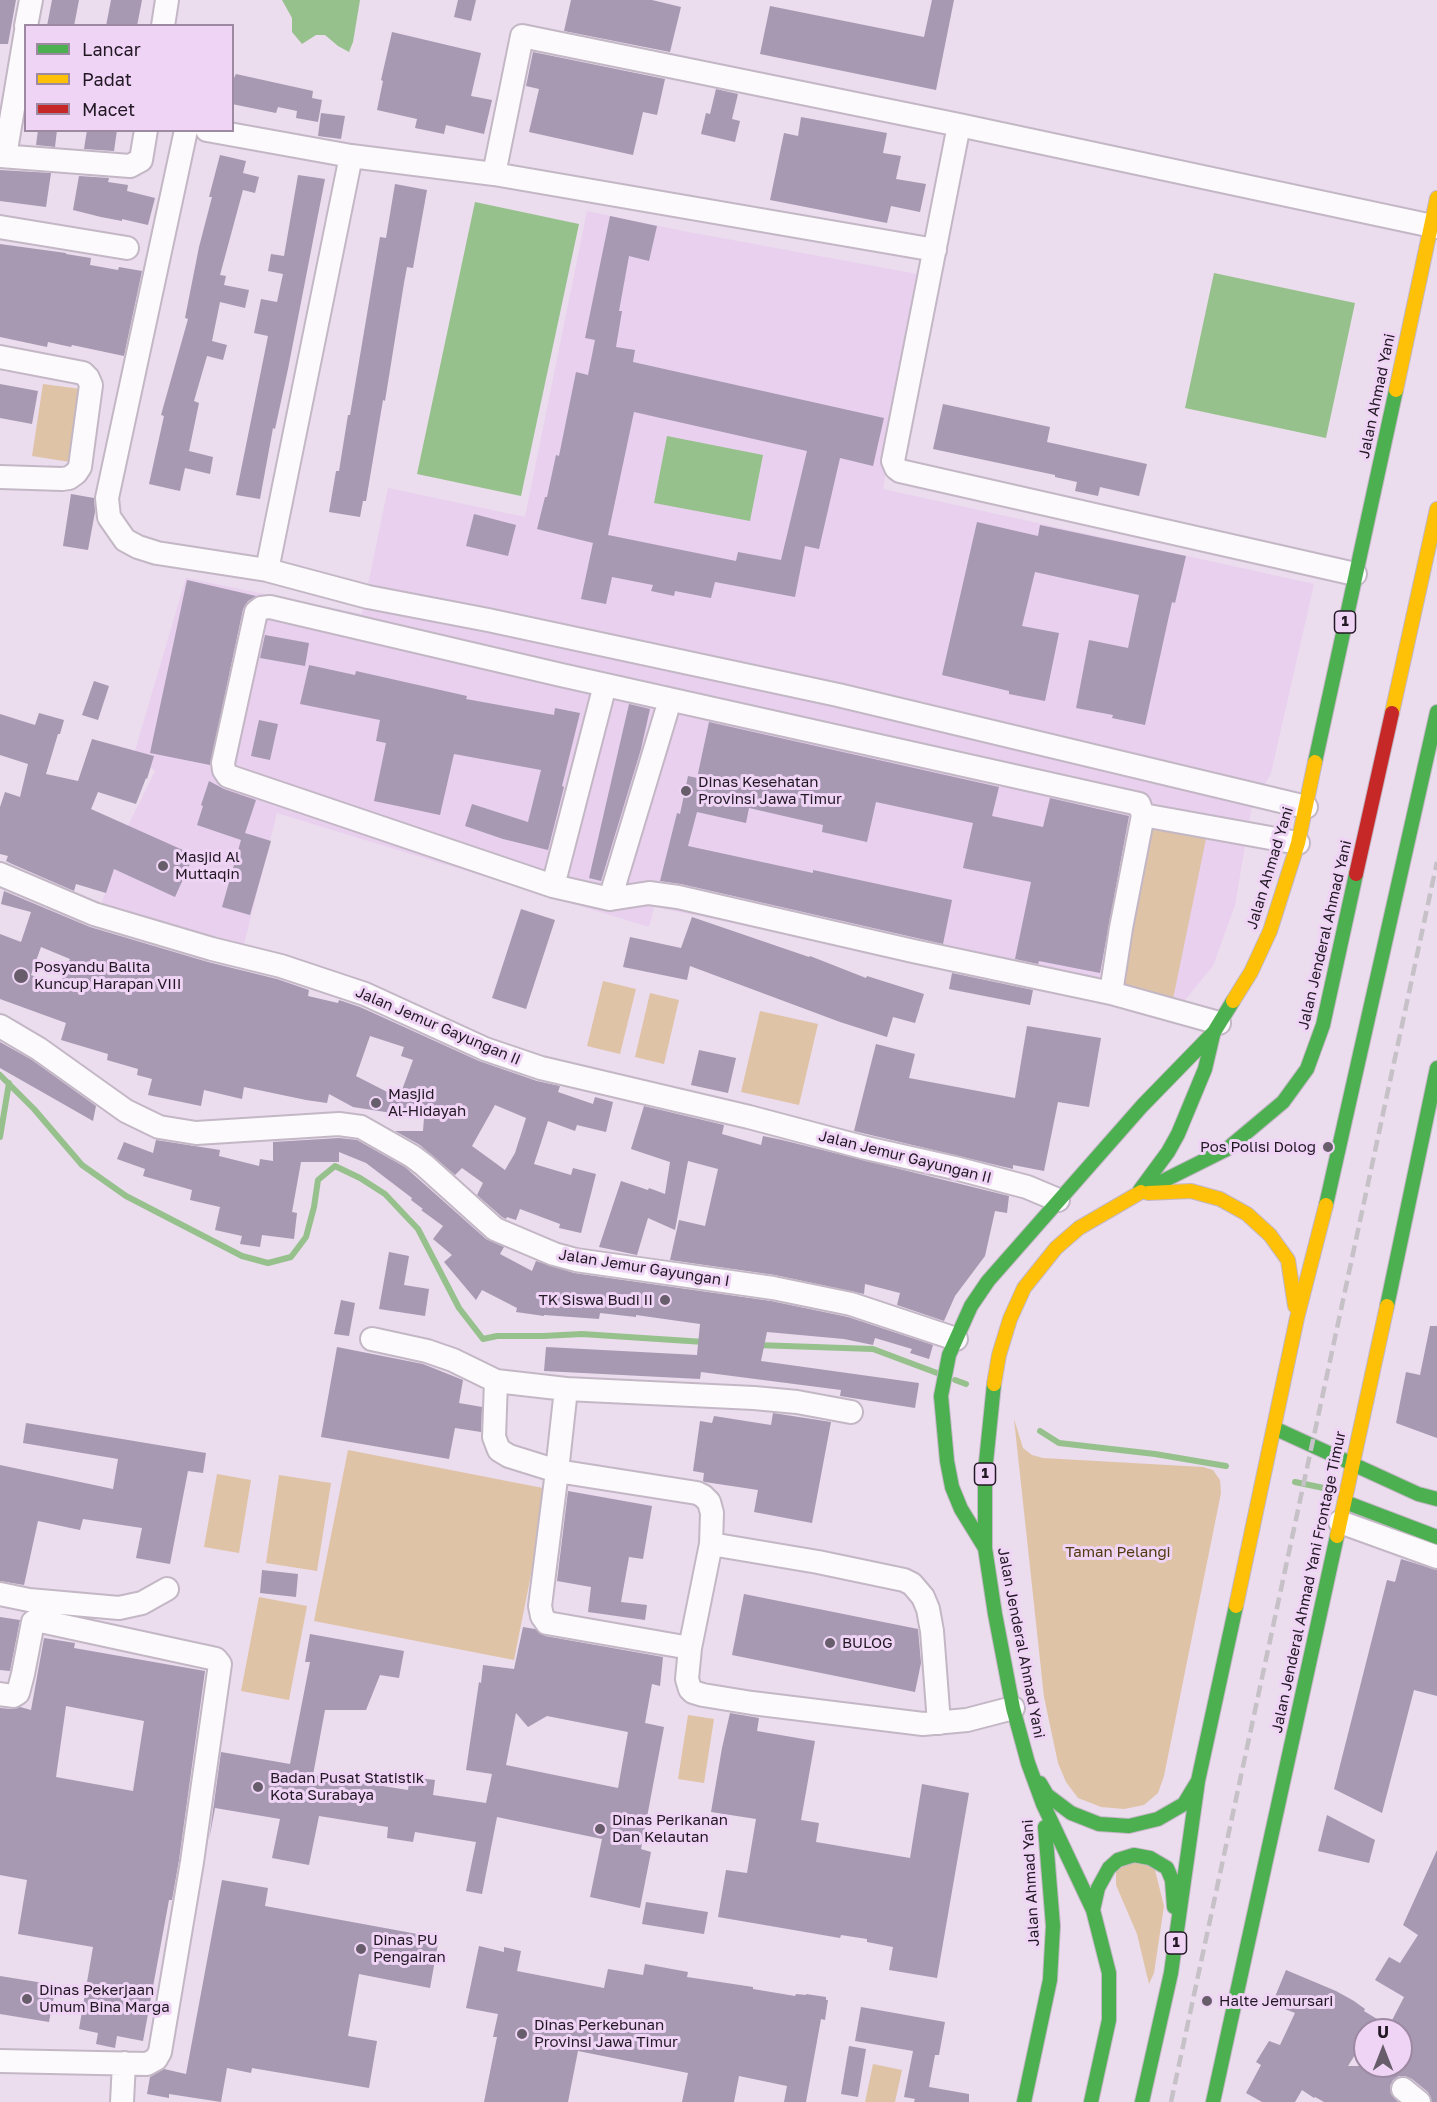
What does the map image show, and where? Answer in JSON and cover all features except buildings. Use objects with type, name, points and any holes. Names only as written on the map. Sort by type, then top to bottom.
[{"type":"main road","name":"Jalan Ahmad Yani","points":[[985,1548],[961,1509],[952,1487],[941,1396],[946,1365],[971,1306],[988,1281],[1142,1106],[1216,1028],[1251,972],[1270,931],[1298,843],[1355,574],[1434,226],[1437,198]]},
{"type":"main road","name":"Jalan Jenderal Ahmad Yani","points":[[1091,2102],[1109,2020],[1109,1973],[1093,1911],[1043,1804],[1030,1770],[1013,1708],[985,1548],[985,1472],[990,1411],[999,1355],[1010,1319],[1024,1288],[1056,1248],[1079,1228],[1135,1195],[1227,1149],[1283,1102],[1307,1069],[1323,1024],[1437,509]]},
{"type":"main road","name":"1","points":[[1142,2102],[1171,1974],[1198,1781],[1270,1435],[1287,1418],[1297,1318],[1328,1198],[1437,712]]},
{"type":"main road","points":[[1135,1195],[1168,1152],[1178,1134],[1205,1069],[1216,1028]]},
{"type":"main road","name":"Jalan Jenderal Ahmad Yani Frontage Timur","points":[[1213,2102],[1352,1465],[1350,1446],[1437,1068]]},
{"type":"main road","points":[[1111,1194],[1135,1195],[1191,1191],[1221,1199],[1248,1214],[1270,1235],[1288,1260],[1297,1318]]},
{"type":"main road","points":[[1062,1195],[1089,1192]]},
{"type":"main road","points":[[1287,1418],[1350,1446]]},
{"type":"main road","points":[[1270,1435],[1352,1465],[1418,1494],[1437,1499]]},
{"type":"main road","points":[[1342,1512],[1437,1537]]},
{"type":"main road","points":[[1030,1770],[1047,1795],[1071,1813],[1099,1824],[1129,1826],[1158,1819],[1184,1804],[1198,1781]]},
{"type":"main road","name":"Jalan Ahmad Yani","points":[[1024,2102],[1050,1980],[1052,1952],[1052,1915],[1043,1804]]},
{"type":"main road","points":[[1093,1911],[1103,1878],[1118,1860],[1134,1855],[1150,1858],[1167,1869],[1172,1880],[1174,1896],[1171,1974]]},
{"type":"street","points":[[26,24],[31,0]]},
{"type":"street","points":[[163,24],[167,0]]},
{"type":"street","points":[[494,174],[522,36],[959,125],[1434,226]]},
{"type":"street","points":[[24,41],[2,156],[130,166],[141,160],[146,132]]},
{"type":"street","points":[[959,125],[893,461],[897,470],[1355,574]]},
{"type":"street","points":[[186,132],[106,498],[109,517],[125,540],[157,553],[267,570],[368,597],[488,620],[849,698],[1306,807]]},
{"type":"street","points":[[218,132],[351,156],[494,174],[935,250]]},
{"type":"street","points":[[267,570],[351,156]]},
{"type":"street","points":[[0,227],[127,248]]},
{"type":"street","points":[[0,357],[83,373],[88,378],[91,390],[80,467],[76,473],[69,478],[62,479],[0,477]]},
{"type":"street","points":[[1111,993],[1143,814],[1139,804],[670,700],[270,607],[261,608],[256,612],[224,763],[224,770],[228,776],[553,886],[609,899],[649,893],[678,897],[913,951],[1111,993],[1216,1028]]},
{"type":"street","points":[[553,886],[605,685]]},
{"type":"street","points":[[609,899],[670,700]]},
{"type":"street","points":[[1143,814],[1298,843]]},
{"type":"street","name":"Jalan Jemur Gayungan II","points":[[0,874],[94,914],[212,949],[281,966],[364,994],[485,1049],[541,1068],[749,1116],[866,1148],[1062,1195]]},
{"type":"street","name":"Jalan Jemur Gayungan I","points":[[0,1026],[39,1049],[126,1111],[159,1127],[196,1133],[339,1124],[361,1127],[424,1165],[495,1229],[554,1254],[576,1260],[773,1288],[851,1304],[956,1339]]},
{"type":"street","points":[[372,1339],[428,1351],[453,1360],[496,1381],[566,1389],[754,1398],[797,1402],[851,1412]]},
{"type":"street","points":[[496,1381],[494,1437],[499,1450],[509,1456],[557,1471],[703,1496],[709,1502],[712,1513],[711,1544],[690,1648],[687,1679],[693,1692],[908,1722],[939,1723],[967,1720],[1013,1708]]},
{"type":"street","points":[[566,1389],[540,1606],[542,1616],[547,1623],[690,1648]]},
{"type":"street","points":[[1342,1512],[1437,1557]]},
{"type":"street","points":[[711,1544],[818,1562],[912,1584],[923,1597],[928,1609],[932,1631],[939,1723]]},
{"type":"street","points":[[0,1594],[29,1600],[119,1608],[142,1603],[167,1589]]},
{"type":"street","points":[[0,1694],[12,1696],[18,1692],[33,1623],[36,1620],[216,1659],[219,1662],[192,1862],[160,2052],[156,2059],[147,2064],[0,2061]]},
{"type":"street","points":[[122,2102],[124,2063]]},
{"type":"shaded area","points":[[282,0],[360,0],[353,42],[349,52],[325,35],[316,35],[302,44],[292,32],[292,18]]},
{"type":"shaded area","points":[[475,202],[579,224],[521,496],[417,474]]},
{"type":"shaded area","points":[[587,211],[917,274],[883,489],[1314,584],[1271,773],[1251,810],[1235,905],[1213,966],[1175,1012],[654,907],[649,927],[277,813],[242,952],[102,902],[125,832],[155,771],[134,754],[186,578],[362,614],[388,488],[525,517]]},
{"type":"shaded area","points":[[1214,273],[1355,303],[1326,438],[1185,408]]},
{"type":"shaded area","points":[[667,436],[763,455],[750,521],[654,503]]},
{"type":"green space","points":[[43,384],[81,389],[70,462],[32,456]]},
{"type":"green space","points":[[1146,821],[1207,834],[1173,999],[1112,986]]},
{"type":"green space","points":[[603,981],[636,989],[620,1054],[587,1046]]},
{"type":"green space","points":[[650,993],[679,1000],[664,1064],[635,1057]]},
{"type":"green space","points":[[760,1011],[818,1024],[799,1105],[741,1092]]},
{"type":"green space","name":"Taman Pelangi","points":[[1014,1419],[1023,1448],[1032,1455],[1043,1458],[1203,1467],[1213,1470],[1220,1480],[1221,1493],[1164,1776],[1158,1793],[1144,1805],[1124,1809],[1101,1807],[1078,1798],[1066,1782],[1058,1763],[1044,1697]]},
{"type":"green space","points":[[348,1450],[548,1489],[514,1660],[314,1621]]},
{"type":"green space","points":[[217,1474],[251,1480],[239,1553],[204,1547]]},
{"type":"green space","points":[[279,1475],[331,1483],[317,1571],[266,1563]]},
{"type":"green space","points":[[259,1597],[307,1606],[289,1700],[241,1691]]},
{"type":"green space","points":[[688,1715],[714,1719],[704,1783],[678,1779]]},
{"type":"green space","points":[[1152,1858],[1164,1906],[1154,1973],[1149,1984],[1137,1934],[1116,1885],[1116,1866]]},
{"type":"green space","points":[[873,2064],[902,2070],[895,2102],[865,2102]]},
{"type":"waterway","points":[[0,1075],[34,1109],[82,1165],[126,1196],[242,1256],[268,1263],[291,1257],[306,1237],[318,1180],[335,1166],[385,1194],[418,1229],[459,1308],[483,1339],[497,1336],[582,1334],[704,1342]]},
{"type":"waterway","points":[[0,1137],[9,1083]]},
{"type":"waterway","points":[[756,1345],[873,1349],[937,1373]]},
{"type":"waterway","points":[[955,1380],[966,1384]]},
{"type":"waterway","points":[[1040,1431],[1059,1443],[1155,1454],[1226,1466]]},
{"type":"waterway","points":[[1295,1482],[1338,1491]]},
{"type":"railway","points":[[1171,2102],[1437,862]]},
{"type":"traffic: fast","points":[[1315,762],[1396,390]]},
{"type":"traffic: fast","points":[[1326,1205],[1437,712]]},
{"type":"traffic: fast","points":[[1141,1192],[1227,1149],[1283,1102],[1307,1069],[1323,1025],[1356,874]]},
{"type":"traffic: fast","points":[[985,1548],[961,1509],[952,1487],[947,1461],[941,1396],[949,1355],[971,1306],[988,1281],[1142,1106],[1214,1032],[1233,1001]]},
{"type":"traffic: fast","points":[[1140,1190],[1168,1152],[1178,1134],[1205,1069],[1213,1035]]},
{"type":"traffic: fast","points":[[1387,1306],[1437,1068]]},
{"type":"traffic: fast","points":[[994,1384],[985,1472],[985,1548],[1013,1708],[1028,1763],[1043,1804],[1093,1910],[1109,1973],[1109,2020],[1091,2102]]},
{"type":"traffic: fast","points":[[1274,1428],[1418,1494],[1437,1499]]},
{"type":"traffic: fast","points":[[1345,1502],[1437,1537]]},
{"type":"traffic: fast","points":[[1213,2102],[1337,1536]]},
{"type":"traffic: fast","points":[[1142,2102],[1171,1973],[1198,1781],[1236,1606]]},
{"type":"traffic: fast","points":[[1040,1783],[1047,1795],[1071,1813],[1099,1824],[1129,1826],[1158,1819],[1184,1804],[1198,1781]]},
{"type":"traffic: fast","points":[[1024,2102],[1050,1980],[1053,1926],[1045,1827]]},
{"type":"traffic: fast","points":[[1093,1910],[1098,1888],[1109,1868],[1118,1860],[1134,1855],[1150,1858],[1167,1868],[1172,1880],[1174,1907]]},
{"type":"traffic: slow","points":[[1396,390],[1437,198]]},
{"type":"traffic: slow","points":[[1392,713],[1437,509]]},
{"type":"traffic: slow","points":[[1233,1001],[1251,972],[1270,931],[1298,843],[1315,762]]},
{"type":"traffic: slow","points":[[1148,1193],[1191,1191],[1220,1199],[1247,1214],[1270,1235],[1288,1260],[1295,1306]]},
{"type":"traffic: slow","points":[[994,1384],[999,1355],[1010,1319],[1024,1288],[1056,1248],[1079,1228],[1141,1192]]},
{"type":"traffic: slow","points":[[1236,1606],[1297,1318],[1326,1205]]},
{"type":"traffic: slow","points":[[1337,1536],[1387,1306]]},
{"type":"traffic: jam","points":[[1356,874],[1392,713]]},
{"type":"place","name":"Dinas Kesehatan Provinsi Jawa Timur","points":[[686,791]]},
{"type":"place","name":"Masjid Al Muttaqin","points":[[163,866]]},
{"type":"place","name":"Posyandu Balita Kuncup Harapan VIII","points":[[21,976]]},
{"type":"place","name":"Masjid Al-Hidayah","points":[[376,1103]]},
{"type":"place","name":"Pos Polisi Dolog","points":[[1328,1147]]},
{"type":"place","name":"TK Siswa Budi II","points":[[665,1300]]},
{"type":"place","name":"BULOG","points":[[830,1643]]},
{"type":"place","name":"Badan Pusat Statistik Kota Surabaya","points":[[258,1787]]},
{"type":"place","name":"Dinas Perikanan Dan Kelautan","points":[[600,1829]]},
{"type":"place","name":"Dinas PU Pengairan","points":[[361,1949]]},
{"type":"place","name":"Dinas Pekerjaan Umum Bina Marga","points":[[27,1999]]},
{"type":"place","name":"Halte Jemursari","points":[[1207,2001]]},
{"type":"place","name":"Dinas Perkebunan Provinsi Jawa Timur","points":[[522,2034]]}]
